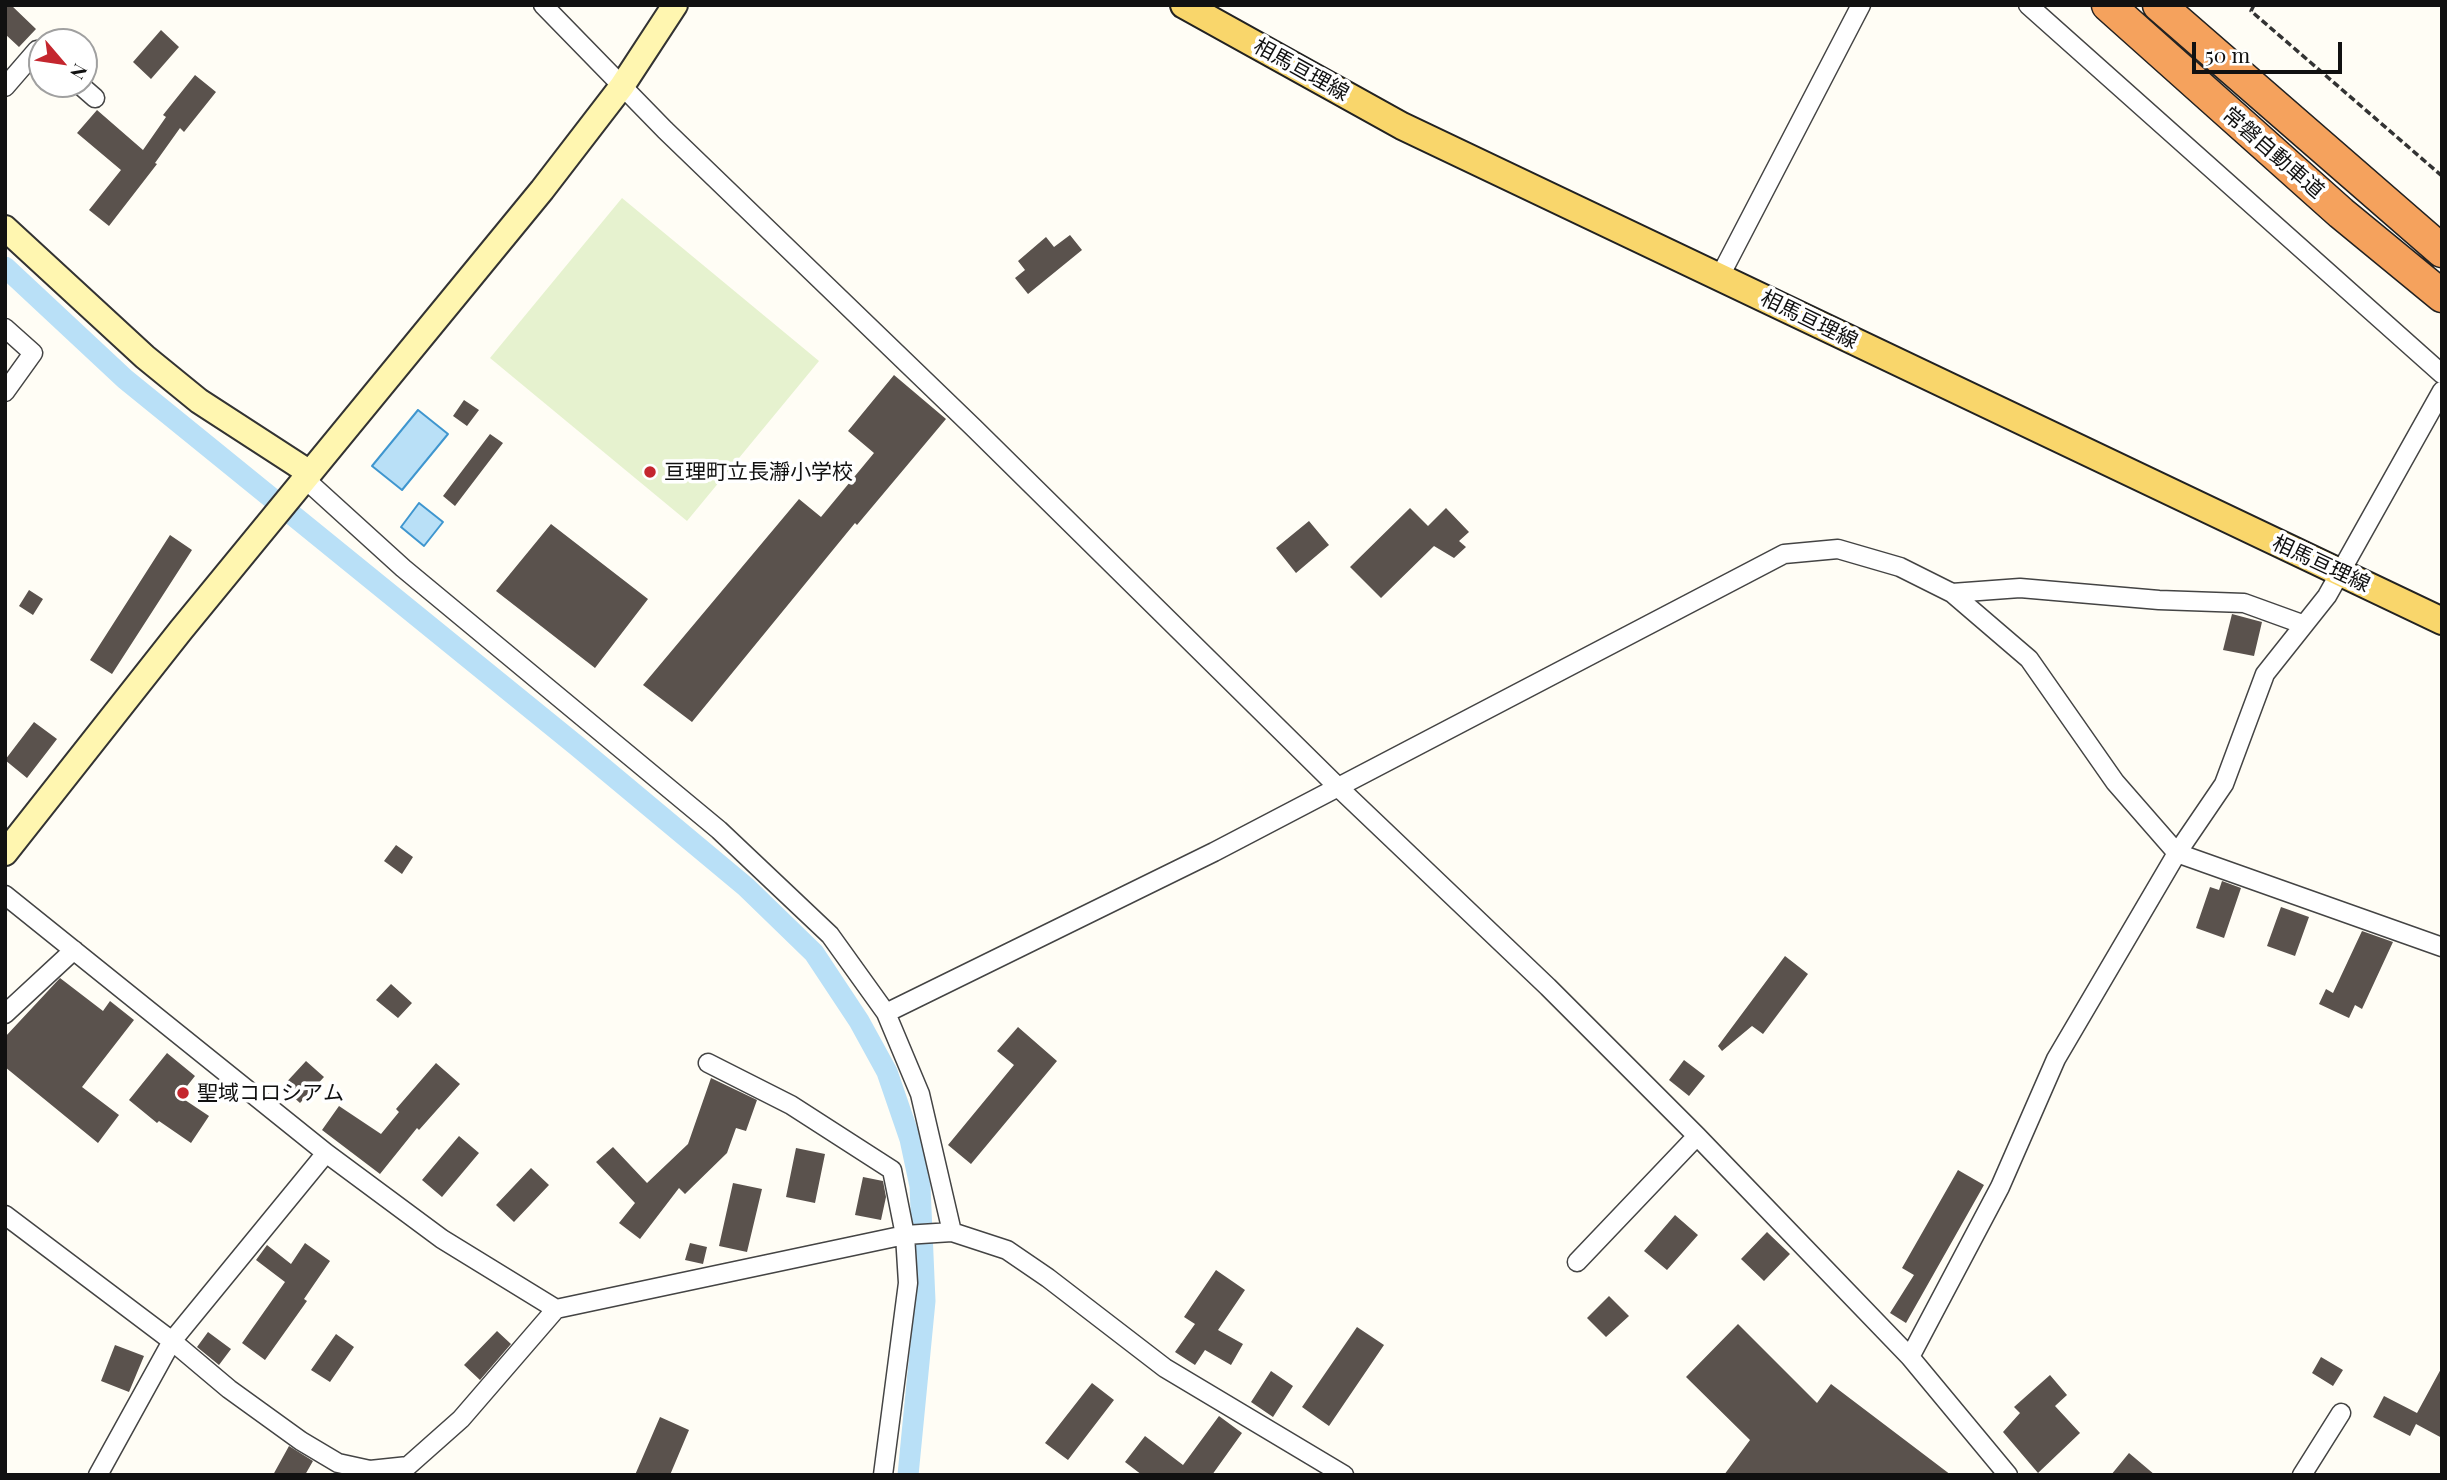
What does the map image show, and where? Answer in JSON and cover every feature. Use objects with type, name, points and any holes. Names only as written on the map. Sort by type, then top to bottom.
[{"type":"highway","name":"常磐自動車道","points":[[2108,5],[2341,213],[2442,296]]},
{"type":"highway","name":"常磐自動車道","points":[[2160,5],[2442,251]]},
{"type":"main road","name":"相馬亘理線","points":[[1184,5],[1402,126],[2442,621]]},
{"type":"street","points":[[543,5],[622,86],[1338,787],[1548,987],[1697,1136],[1910,1357],[2008,1475]]},
{"type":"street","points":[[5,853],[304,480],[542,190],[622,86],[675,5]]},
{"type":"street","points":[[1719,278],[1861,5]]},
{"type":"street","points":[[2028,5],[2442,374]]},
{"type":"street","points":[[5,87],[28,60]]},
{"type":"street","points":[[5,228],[145,356],[304,480],[403,568],[719,830],[830,935],[886,1013],[920,1094],[953,1232]]},
{"type":"street","points":[[5,328],[33,353],[5,392]]},
{"type":"street","points":[[1910,1357],[2000,1187],[2056,1059],[2177,853],[2224,784],[2265,674],[2302,624],[2327,596],[2442,391]]},
{"type":"street","points":[[886,1013],[1022,948],[1338,787],[1784,554],[1838,549],[1900,566],[1952,593],[2029,659],[2115,782],[2177,853],[2442,947]]},
{"type":"street","points":[[1952,593],[2021,589],[2158,600],[2244,603],[2302,624]]},
{"type":"street","points":[[5,895],[326,1153],[442,1238],[556,1309]]},
{"type":"street","points":[[5,1014],[74,950]]},
{"type":"street","points":[[708,1063],[791,1105],[892,1170],[905,1235],[908,1283],[883,1475]]},
{"type":"street","points":[[1577,1262],[1697,1136]]},
{"type":"street","points":[[98,1475],[172,1341],[326,1153]]},
{"type":"street","points":[[5,1216],[172,1341],[229,1389],[338,1463],[370,1469],[408,1466],[461,1419],[556,1309],[905,1235],[953,1232],[1007,1250],[1165,1367],[1344,1475]]},
{"type":"street","points":[[2302,1475],[2341,1413]]},
{"type":"path","points":[[2254,5],[2251,11],[2442,176]]},
{"type":"green space","points":[[622,198],[819,361],[687,521],[490,358]]},
{"type":"water","points":[[418,410],[448,434],[402,490],[372,466]]},
{"type":"water","points":[[419,503],[443,522],[424,546],[401,527]]},
{"type":"building","points":[[5,5],[11,5],[35,28],[28,28],[28,37],[19,47],[5,34]]},
{"type":"building","points":[[161,30],[179,47],[151,79],[133,62]]},
{"type":"building","points":[[195,75],[216,92],[184,132],[180,128],[155,163],[157,164],[109,226],[89,210],[121,170],[77,133],[97,110],[143,150],[166,117],[163,115]]},
{"type":"building","points":[[1070,235],[1082,250],[1028,294],[1015,278],[1025,270],[1018,261],[1046,237],[1054,247]]},
{"type":"building","points":[[894,375],[946,419],[857,525],[855,523],[692,722],[643,685],[799,499],[821,517],[874,453],[848,431]]},
{"type":"building","points":[[464,400],[479,410],[467,426],[453,416]]},
{"type":"building","points":[[490,434],[503,443],[455,506],[443,496]]},
{"type":"building","points":[[1410,508],[1428,526],[1446,508],[1469,532],[1459,541],[1466,547],[1454,558],[1434,546],[1381,598],[1350,567]]},
{"type":"building","points":[[1309,521],[1329,545],[1296,573],[1276,548]]},
{"type":"building","points":[[551,524],[648,599],[595,668],[496,591]]},
{"type":"building","points":[[170,535],[192,550],[112,674],[90,660]]},
{"type":"building","points":[[29,590],[43,599],[33,615],[19,606]]},
{"type":"building","points":[[2232,614],[2262,622],[2254,656],[2223,650]]},
{"type":"building","points":[[34,722],[57,739],[27,778],[5,760]]},
{"type":"building","points":[[396,845],[413,857],[402,874],[384,861]]},
{"type":"building","points":[[2222,881],[2241,888],[2224,938],[2196,928],[2210,887],[2219,890]]},
{"type":"building","points":[[2281,907],[2309,917],[2295,956],[2267,946]]},
{"type":"building","points":[[2362,931],[2393,942],[2362,1009],[2355,1005],[2349,1018],[2319,1004],[2326,989],[2333,993]]},
{"type":"building","points":[[1785,956],[1808,974],[1763,1034],[1752,1026],[1722,1051],[1718,1046]]},
{"type":"building","points":[[60,978],[103,1011],[110,1001],[134,1020],[82,1087],[119,1115],[98,1143],[5,1067],[5,1037]]},
{"type":"building","points":[[391,984],[412,1003],[398,1018],[376,1000]]},
{"type":"building","points":[[1018,1027],[1057,1061],[971,1164],[948,1145],[1014,1065],[997,1051]]},
{"type":"building","points":[[167,1053],[195,1076],[179,1096],[209,1116],[191,1143],[159,1121],[157,1123],[129,1100]]},
{"type":"building","points":[[1684,1060],[1705,1076],[1689,1096],[1669,1080]]},
{"type":"building","points":[[306,1061],[324,1077],[300,1103],[282,1087]]},
{"type":"building","points":[[436,1063],[460,1084],[419,1130],[417,1128],[380,1174],[322,1130],[339,1106],[381,1134],[399,1112],[396,1109]]},
{"type":"building","points":[[711,1078],[757,1100],[746,1131],[736,1128],[727,1153],[685,1194],[679,1188],[640,1239],[619,1223],[635,1203],[596,1162],[613,1147],[647,1183],[688,1144]]},
{"type":"building","points":[[459,1136],[479,1153],[442,1197],[422,1180]]},
{"type":"building","points":[[796,1148],[825,1154],[815,1203],[786,1197]]},
{"type":"building","points":[[531,1168],[549,1185],[514,1222],[496,1205]]},
{"type":"building","points":[[1958,1170],[1984,1185],[1906,1323],[1890,1313],[1914,1275],[1902,1268]]},
{"type":"building","points":[[863,1177],[883,1181],[886,1197],[881,1220],[855,1215]]},
{"type":"building","points":[[733,1183],[762,1189],[747,1252],[719,1246]]},
{"type":"building","points":[[1675,1215],[1698,1235],[1667,1270],[1644,1251]]},
{"type":"building","points":[[1767,1232],[1790,1254],[1764,1281],[1741,1259]]},
{"type":"building","points":[[305,1243],[330,1261],[304,1299],[307,1301],[265,1360],[242,1343],[285,1282],[256,1260],[267,1245],[291,1264]]},
{"type":"building","points":[[690,1243],[707,1247],[703,1264],[685,1260]]},
{"type":"building","points":[[1216,1270],[1245,1290],[1218,1330],[1243,1344],[1231,1365],[1205,1350],[1195,1365],[1175,1352],[1195,1324],[1184,1317]]},
{"type":"building","points":[[1609,1296],[1629,1316],[1606,1337],[1587,1318]]},
{"type":"building","points":[[1738,1324],[1817,1403],[1831,1384],[1951,1475],[1724,1475],[1750,1440],[1686,1377]]},
{"type":"building","points":[[1357,1327],[1384,1345],[1329,1426],[1302,1407]]},
{"type":"building","points":[[497,1331],[511,1344],[480,1380],[464,1365]]},
{"type":"building","points":[[208,1332],[231,1349],[219,1365],[197,1347]]},
{"type":"building","points":[[336,1334],[354,1347],[330,1382],[311,1370]]},
{"type":"building","points":[[115,1345],[144,1356],[129,1392],[101,1381]]},
{"type":"building","points":[[2321,1357],[2343,1370],[2333,1386],[2312,1373]]},
{"type":"building","points":[[2442,1367],[2442,1438],[2416,1424],[2410,1436],[2373,1417],[2384,1396],[2417,1413]]},
{"type":"building","points":[[1271,1371],[1293,1386],[1273,1417],[1251,1402]]},
{"type":"building","points":[[2050,1375],[2067,1395],[2055,1406],[2080,1433],[2038,1473],[2003,1432],[2020,1413],[2014,1407]]},
{"type":"building","points":[[1092,1383],[1114,1400],[1068,1460],[1045,1443]]},
{"type":"building","points":[[1219,1416],[1242,1433],[1212,1475],[1142,1475],[1125,1462],[1145,1436],[1183,1465]]},
{"type":"building","points":[[660,1417],[689,1430],[670,1475],[635,1475]]},
{"type":"building","points":[[289,1446],[313,1461],[305,1475],[273,1475]]},
{"type":"building","points":[[2129,1453],[2155,1475],[2111,1475]]},
{"type":"waterway","points":[[5,267],[125,379],[577,746],[746,887],[814,953],[859,1021],[887,1072],[910,1139],[920,1186],[925,1301],[908,1475]]},
{"type":"place","name":"亘理町立長瀞小学校","points":[[650,472]]},
{"type":"place","name":"聖域コロシアム","points":[[183,1093]]}]
